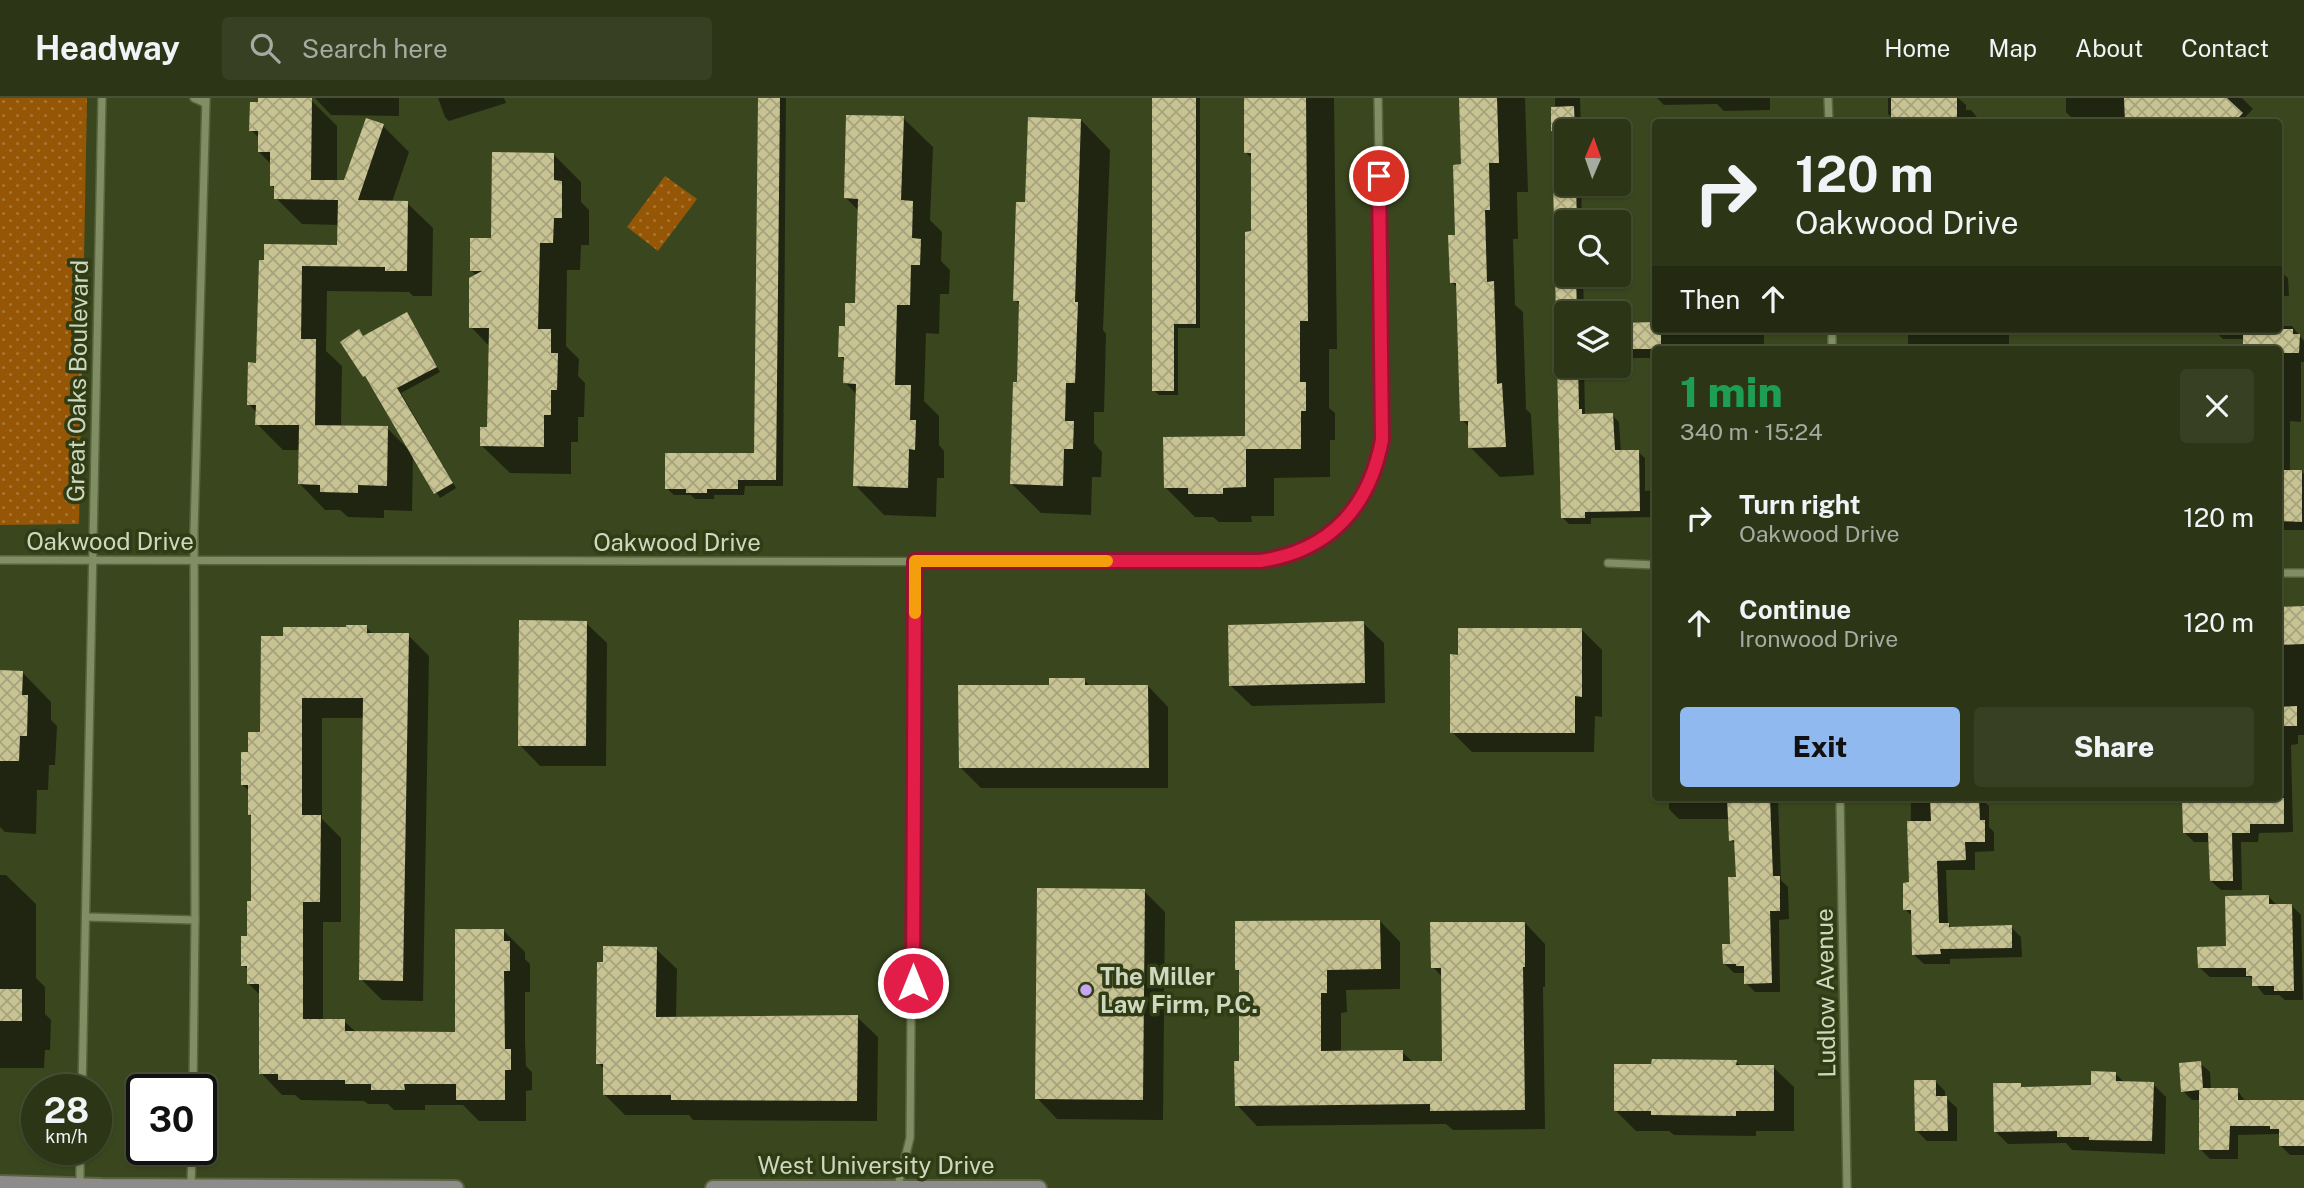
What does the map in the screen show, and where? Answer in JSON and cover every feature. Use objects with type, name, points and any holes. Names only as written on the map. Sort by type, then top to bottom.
[{"type":"main road","points":[[0,1183],[456,1188]]},
{"type":"main road","name":"West University Drive","points":[[713,1188],[1039,1188]]},
{"type":"street","name":"Great Oaks Boulevard","points":[[82,1074],[102,98]]},
{"type":"street","points":[[192,1074],[195,920],[194,560],[205,101],[194,98]]},
{"type":"street","name":"Oakwood Drive","points":[[0,560],[1260,561],[1280,558],[1300,551],[1326,536],[1343,521],[1356,508],[1377,469],[1382,440],[1378,98]]},
{"type":"street","points":[[1828,98],[1829,119]]},
{"type":"street","points":[[898,1187],[910,1138],[915,561]]},
{"type":"street","points":[[1608,563],[1652,565]]},
{"type":"street","points":[[2282,573],[2304,573]]},
{"type":"street","name":"Ludlow Avenue","points":[[1840,801],[1847,1188]]},
{"type":"street","points":[[86,917],[195,920]]},
{"type":"street","points":[[80,1165],[80,1183]]},
{"type":"street","points":[[191,1186],[192,1165]]},
{"type":"shaded area","points":[[0,98],[87,98],[79,524],[0,525]]},
{"type":"shaded area","points":[[665,176],[697,199],[658,251],[627,227]]},
{"type":"building","points":[[258,98],[312,98],[311,180],[344,180],[366,118],[384,124],[358,200],[408,201],[407,271],[385,271],[385,267],[302,266],[301,339],[316,339],[315,425],[305,425],[388,426],[387,486],[358,485],[358,493],[320,492],[320,485],[298,484],[299,425],[255,425],[256,405],[247,405],[248,362],[256,363],[259,260],[264,260],[264,244],[337,245],[338,200],[274,199],[274,186],[270,186],[270,152],[258,152],[258,131],[249,131],[250,102],[258,102]]},
{"type":"building","points":[[758,98],[780,98],[776,480],[738,480],[738,489],[707,489],[707,493],[665,489],[665,453],[754,453]]},
{"type":"building","points":[[1152,98],[1196,98],[1196,324],[1174,324],[1174,391],[1152,391]]},
{"type":"building","points":[[1244,98],[1306,98],[1308,321],[1300,321],[1300,382],[1306,382],[1306,411],[1301,411],[1301,449],[1246,449],[1246,487],[1223,488],[1223,494],[1188,494],[1188,488],[1164,488],[1163,437],[1245,436],[1245,232],[1251,231],[1251,153],[1244,153]]},
{"type":"building","points":[[1459,98],[1497,98],[1499,163],[1489,163],[1490,210],[1485,210],[1487,282],[1494,281],[1497,384],[1502,383],[1506,447],[1468,448],[1468,421],[1460,421],[1456,283],[1450,283],[1448,235],[1455,235],[1453,165],[1461,164]]},
{"type":"building","points":[[1891,98],[1957,98],[1957,119],[1891,119]]},
{"type":"building","points":[[2124,98],[2227,98],[2243,113],[2237,119],[2125,119]]},
{"type":"building","points":[[1574,106],[1575,119],[1554,119],[1554,131],[1551,131],[1551,107]]},
{"type":"building","points":[[846,115],[904,116],[901,200],[913,201],[912,238],[921,239],[920,265],[911,265],[910,305],[897,305],[895,385],[911,385],[910,420],[916,420],[915,450],[909,449],[908,488],[853,486],[856,384],[843,383],[844,357],[838,357],[839,326],[845,326],[845,303],[855,303],[858,199],[844,198]]},
{"type":"building","points":[[1028,117],[1081,119],[1075,383],[1066,383],[1065,421],[1074,421],[1073,449],[1064,449],[1063,486],[1010,484],[1019,301],[1013,301],[1016,202],[1025,202]]},
{"type":"building","points":[[492,152],[554,153],[554,180],[562,181],[562,218],[554,218],[553,243],[540,243],[538,329],[551,329],[551,353],[558,353],[557,390],[551,390],[551,415],[544,415],[544,447],[480,446],[480,427],[487,427],[489,328],[469,328],[469,278],[482,271],[470,271],[470,238],[491,238]]},
{"type":"building","points":[[1553,184],[1554,196],[1576,196],[1577,210],[1554,210],[1554,222]]},
{"type":"building","points":[[1555,287],[1576,287],[1577,301],[1556,301]]},
{"type":"building","points":[[407,312],[437,367],[397,388],[453,483],[434,494],[365,376],[363,377],[340,342],[359,329],[363,336]]},
{"type":"building","points":[[1652,322],[1652,333],[1661,333],[1661,346],[1652,346],[1652,349],[1631,349],[1631,323]]},
{"type":"building","points":[[2282,329],[2293,329],[2293,334],[2300,334],[2299,353],[2282,353],[2282,346],[2243,346],[2243,333],[2282,333]]},
{"type":"building","points":[[1557,378],[1578,378],[1579,409],[1582,409],[1582,414],[1613,413],[1615,450],[1639,450],[1640,511],[1585,512],[1585,518],[1561,518]]},
{"type":"building","points":[[2282,470],[2302,470],[2302,522],[2282,521]]},
{"type":"building","points":[[2304,606],[2304,644],[2282,645],[2282,607]]},
{"type":"building","points":[[519,620],[587,621],[586,746],[518,746]]},
{"type":"building","points":[[1364,621],[1365,683],[1229,686],[1228,625]]},
{"type":"building","points":[[367,625],[367,633],[409,633],[403,981],[359,980],[363,698],[302,698],[302,815],[321,815],[320,902],[303,902],[303,1019],[345,1019],[345,1031],[455,1032],[455,929],[504,929],[504,941],[510,941],[510,971],[504,971],[505,1049],[511,1049],[511,1070],[505,1070],[505,1100],[456,1100],[456,1084],[404,1084],[405,1090],[371,1090],[371,1084],[345,1084],[345,1080],[278,1080],[278,1074],[259,1074],[259,984],[247,984],[247,966],[241,966],[241,936],[247,936],[247,901],[251,901],[251,815],[248,815],[248,785],[241,785],[241,752],[248,752],[248,732],[260,732],[261,636],[283,636],[283,627]]},
{"type":"building","points":[[1458,628],[1582,628],[1582,697],[1575,696],[1575,733],[1450,733],[1450,654],[1458,655]]},
{"type":"building","points":[[0,670],[23,671],[22,695],[28,695],[27,736],[20,736],[19,761],[0,761]]},
{"type":"building","points":[[1049,678],[1085,678],[1085,685],[1148,685],[1149,768],[959,768],[958,685],[1049,685]]},
{"type":"building","points":[[2297,706],[2297,726],[2282,726],[2282,707]]},
{"type":"building","points":[[2284,798],[2284,824],[2250,824],[2250,833],[2232,833],[2233,881],[2210,881],[2208,833],[2183,833],[2182,801],[2282,801]]},
{"type":"building","points":[[1727,801],[1770,801],[1773,876],[1780,876],[1780,911],[1770,911],[1772,983],[1744,984],[1744,966],[1723,964],[1722,944],[1730,944],[1728,877],[1736,877],[1734,840],[1729,841]]},
{"type":"building","points":[[1930,801],[1979,801],[1980,820],[1985,820],[1985,842],[1965,842],[1966,860],[1937,861],[1939,923],[1949,923],[1949,927],[2012,925],[2012,948],[1940,949],[1941,954],[1912,955],[1911,910],[1903,910],[1903,883],[1909,882],[1907,821],[1931,821]]},
{"type":"building","points":[[1037,888],[1145,889],[1143,1100],[1035,1099]]},
{"type":"building","points":[[2269,895],[2269,904],[2292,904],[2294,991],[2274,991],[2274,986],[2252,986],[2252,976],[2246,976],[2246,968],[2198,968],[2197,947],[2226,946],[2225,896]]},
{"type":"building","points":[[1380,920],[1381,969],[1327,970],[1327,993],[1321,993],[1321,1051],[1403,1050],[1403,1061],[1442,1061],[1441,968],[1431,968],[1430,922],[1525,922],[1525,1110],[1430,1111],[1430,1104],[1235,1106],[1234,1061],[1239,1061],[1239,970],[1235,970],[1235,921]]},
{"type":"building","points":[[603,946],[657,947],[656,1017],[858,1015],[857,1101],[671,1100],[671,1095],[603,1095],[603,1064],[596,1064],[597,962],[603,962]]},
{"type":"building","points":[[0,989],[22,989],[22,1021],[0,1021]]},
{"type":"building","points":[[1652,1059],[1737,1060],[1736,1065],[1774,1065],[1774,1111],[1736,1111],[1736,1116],[1651,1115],[1651,1111],[1614,1111],[1614,1064],[1651,1064]]},
{"type":"building","points":[[2201,1061],[2203,1088],[2238,1088],[2238,1100],[2304,1100],[2304,1146],[2279,1146],[2279,1129],[2270,1129],[2270,1126],[2230,1126],[2229,1150],[2199,1150],[2199,1090],[2181,1092],[2179,1063]]},
{"type":"building","points":[[2091,1071],[2116,1072],[2116,1081],[2154,1082],[2152,1141],[2057,1137],[2057,1131],[1994,1132],[1993,1083],[2021,1083],[2021,1087],[2091,1085]]},
{"type":"building","points":[[1914,1080],[1936,1080],[1936,1096],[1947,1096],[1948,1131],[1915,1131]]},
{"type":"slow traffic","points":[[915,613],[915,561],[1107,561]]},
{"type":"place","name":"The Miller Law Firm, P.C.","points":[[1086,990]]},
{"type":"route","points":[[913,983],[915,561],[1260,561],[1300,551],[1326,536],[1356,508],[1367,490],[1377,469],[1382,440],[1379,176]]}]
